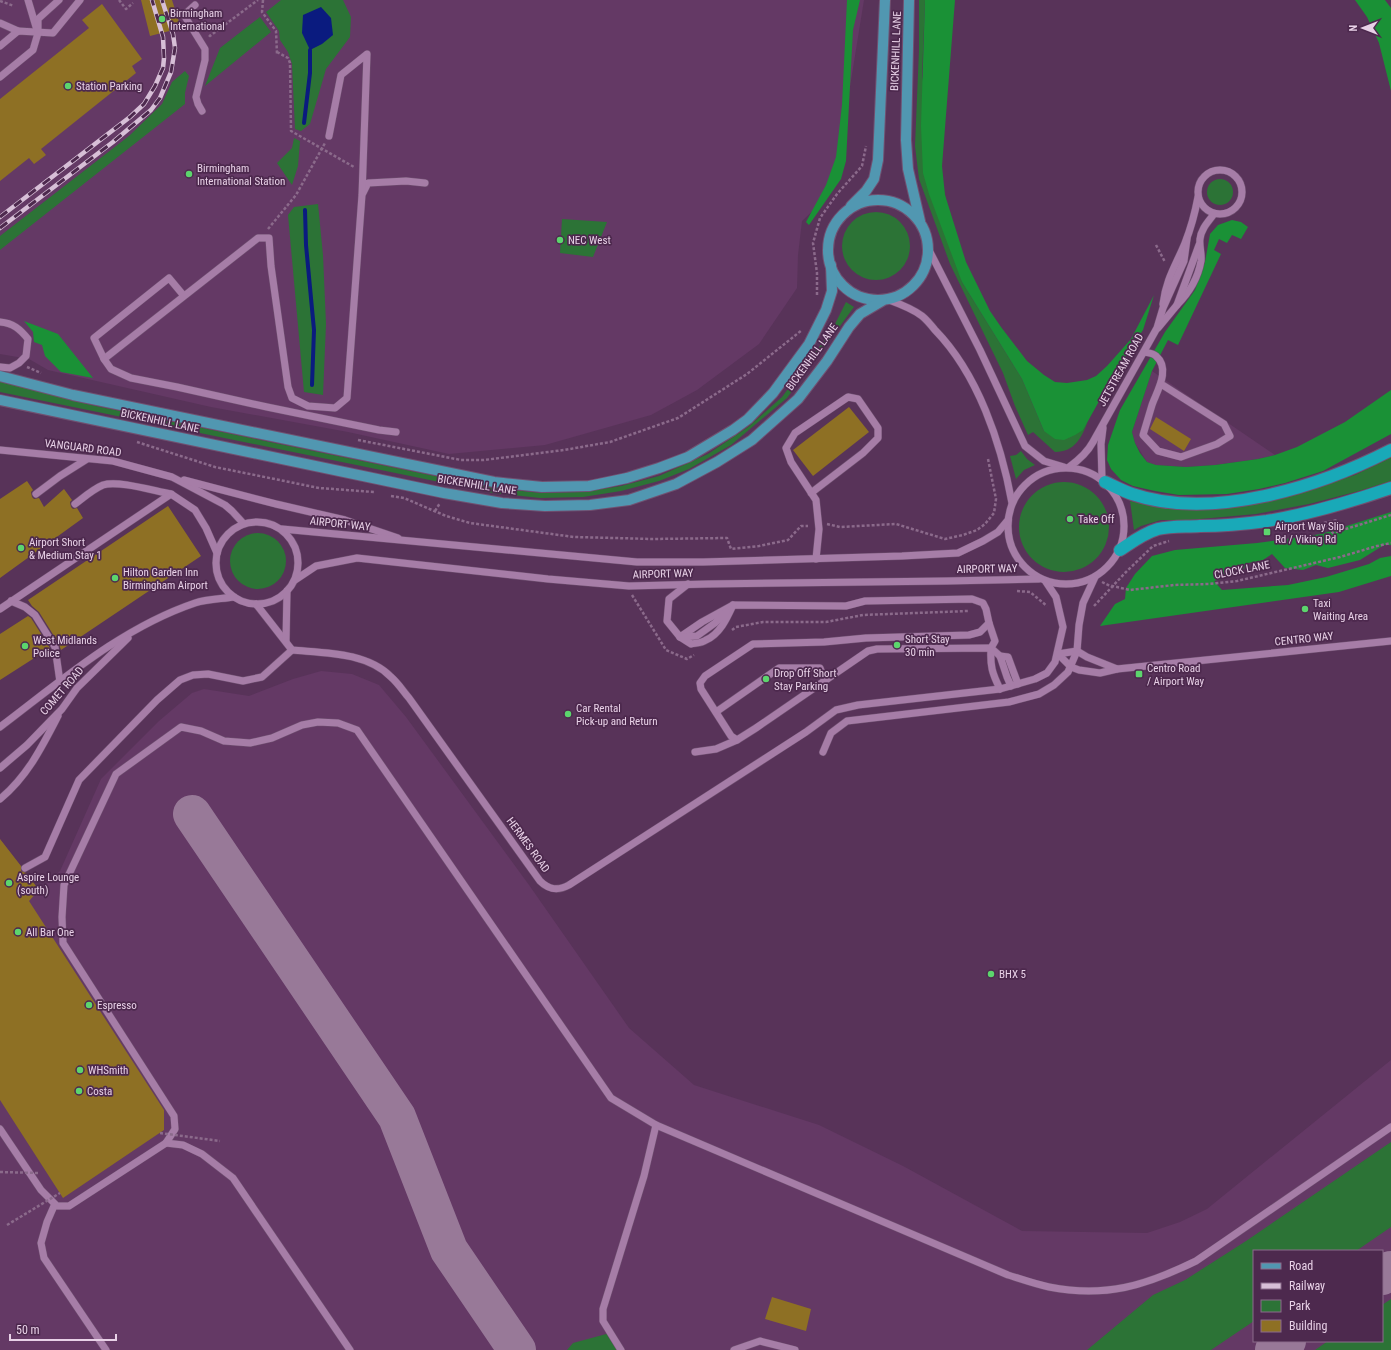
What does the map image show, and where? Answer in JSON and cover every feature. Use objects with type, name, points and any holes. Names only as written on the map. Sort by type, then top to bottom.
[{"type":"highway","points":[[1103,480],[1132,494],[1156,500],[1177,503],[1223,502],[1269,495],[1309,485],[1345,472],[1391,450]]},
{"type":"highway","points":[[1120,550],[1147,534],[1159,529],[1174,527],[1230,526],[1266,521],[1305,514],[1346,503],[1391,488]]},
{"type":"main road","name":"BICKENHILL LANE","points":[[844,214],[866,191],[874,179],[878,160],[885,0]]},
{"type":"main road","name":"BICKENHILL LANE","points":[[909,0],[906,140],[908,169],[920,222]]},
{"type":"main road","points":[[884,200],[898,204],[910,211],[920,222],[926,235],[929,250],[927,264],[922,276],[913,287],[902,295],[886,300],[869,300],[856,295],[845,288],[836,278],[830,265],[828,252],[830,237],[835,224],[844,214],[856,205],[870,201],[884,200]]},
{"type":"main road","name":"BICKENHILL LANE","points":[[0,376],[73,395],[494,482],[542,487],[589,486],[626,478],[688,457],[748,419],[773,393],[809,344],[826,310],[832,291],[830,265]]},
{"type":"main road","name":"BICKENHILL LANE","points":[[0,400],[444,493],[502,503],[545,506],[590,505],[629,500],[676,484],[718,462],[752,440],[798,399],[827,361],[849,327],[860,314],[886,300]]},
{"type":"street","points":[[28,0],[38,33]]},
{"type":"street","points":[[0,77],[33,50],[38,33],[38,19],[59,0]]},
{"type":"street","points":[[0,23],[18,31],[53,33],[80,0]]},
{"type":"street","points":[[195,5],[184,15],[205,49],[205,60],[196,97],[202,111]]},
{"type":"street","points":[[0,46],[18,31]]},
{"type":"street","points":[[104,359],[258,238],[269,238],[271,266],[288,387],[292,398],[308,406],[335,408],[347,398],[362,195],[367,54],[340,75],[329,136]]},
{"type":"street","points":[[1157,328],[1163,308],[1184,261],[1186,239],[1194,218],[1198,197],[1197,189],[1200,182],[1204,176],[1210,172],[1224,170],[1234,175],[1241,186],[1241,200],[1237,207],[1231,212],[1223,215],[1214,214],[1204,209],[1198,197]]},
{"type":"street","points":[[362,195],[368,183],[406,181],[425,183]]},
{"type":"street","points":[[1157,328],[1186,296],[1197,275],[1201,260],[1200,239],[1203,229],[1214,214]]},
{"type":"street","points":[[823,752],[831,733],[847,722],[1009,702],[1039,694],[1054,685],[1068,672],[1078,651],[1079,625],[1083,603],[1095,578],[1109,566],[1120,550],[1125,526],[1123,511],[1118,499],[1103,480],[1084,470],[1044,461],[1025,446],[976,343],[929,250]]},
{"type":"street","points":[[184,296],[169,278],[94,338],[104,359],[111,369],[131,378],[282,410],[396,432]]},
{"type":"street","points":[[886,300],[922,316],[947,342],[967,373],[982,403],[1002,456],[1012,503]]},
{"type":"street","points":[[0,322],[5,322],[20,329],[28,339],[26,356],[20,363],[10,368],[0,367]]},
{"type":"street","name":"JETSTREAM ROAD","points":[[1067,467],[1077,462],[1087,453],[1157,328]]},
{"type":"street","points":[[1144,352],[1155,355],[1160,362],[1162,374],[1161,384],[1152,404],[1143,435],[1158,451],[1181,457],[1217,444],[1230,436],[1224,424],[1161,384]]},
{"type":"street","points":[[811,493],[863,453],[878,438],[878,428],[858,399],[848,397],[795,433],[786,448],[791,462],[811,493],[816,500],[819,525],[816,558]]},
{"type":"street","name":"JETSTREAM ROAD","points":[[1103,480],[1101,444],[1104,422]]},
{"type":"street","name":"VANGUARD ROAD","points":[[0,450],[113,461],[172,477],[225,505],[243,523]]},
{"type":"street","points":[[36,494],[60,476],[87,459]]},
{"type":"street","points":[[1067,467],[1040,473],[1023,486],[1012,503],[1008,520],[1008,534],[1012,548],[1023,566],[1043,580],[1056,584],[1070,585],[1095,578]]},
{"type":"street","points":[[172,477],[345,520],[410,542]]},
{"type":"street","points":[[75,504],[104,485],[126,484],[171,494],[195,510],[206,528],[217,553]]},
{"type":"street","points":[[0,608],[171,494]]},
{"type":"street","name":"AIRPORT WAY","points":[[282,529],[637,562],[703,562],[958,553],[998,532],[1008,520]]},
{"type":"street","points":[[258,521],[273,524],[282,529],[293,542],[298,559],[295,580],[287,591],[272,602],[256,604],[245,603],[234,597],[222,586],[216,571],[217,553],[225,536],[243,523],[258,521]]},
{"type":"street","name":"AIRPORT WAY","points":[[295,580],[316,566],[357,558],[548,579],[629,586],[1043,580]]},
{"type":"street","name":"HERMES ROAD","points":[[292,650],[347,655],[376,666],[391,676],[409,698],[540,881],[544,885],[561,889],[836,710],[858,705],[1000,689],[1035,679],[1047,673],[1055,662],[1058,654],[1063,627],[1056,597],[1043,580]]},
{"type":"street","points":[[688,584],[669,599],[667,621],[680,637],[691,644],[706,641],[715,634],[727,618],[733,605]]},
{"type":"street","points":[[286,641],[287,591]]},
{"type":"street","points":[[0,727],[97,654],[140,626],[196,603],[234,597]]},
{"type":"street","points":[[680,637],[702,622],[733,605],[846,606],[865,601],[972,599],[983,604],[986,609],[994,641],[991,648],[990,661],[993,675],[1000,689]]},
{"type":"street","points":[[11,601],[25,607],[34,615],[55,647],[60,682]]},
{"type":"street","points":[[25,868],[45,858],[79,780],[157,700],[180,680],[193,674],[208,674],[243,681],[262,677],[292,650],[256,604]]},
{"type":"street","points":[[737,740],[731,736],[701,689],[700,683],[704,676],[753,644],[824,642],[866,638],[969,636],[980,632],[989,623]]},
{"type":"street","name":"COMET ROAD","points":[[0,768],[28,745],[62,709],[77,688],[140,626]]},
{"type":"street","points":[[866,638],[868,651]]},
{"type":"street","name":"CENTRO WAY","points":[[1071,667],[1079,670],[1100,673],[1117,669],[1219,660],[1391,641]]},
{"type":"street","points":[[695,752],[716,749],[737,740],[868,651],[877,649],[991,648],[1000,656],[1006,677],[1015,685]]},
{"type":"street","points":[[1058,654],[1078,651],[1099,663],[1117,669]]},
{"type":"street","points":[[1058,654],[1071,667]]},
{"type":"street","points":[[716,712],[779,668],[820,668],[825,681]]},
{"type":"street","points":[[0,799],[16,783],[38,755],[62,709]]},
{"type":"street","points":[[0,1129],[41,1190],[57,1206],[69,1206],[166,1143],[175,1129],[174,1116],[63,943],[62,917],[64,885],[116,774],[181,727],[201,731],[224,741],[250,743],[272,738],[302,725],[318,722],[338,723],[357,730],[612,1098],[656,1125],[1008,1275],[1048,1287],[1076,1291],[1102,1292],[1141,1284],[1166,1276],[1196,1261],[1391,1127]]},
{"type":"street","points":[[621,1350],[603,1321],[603,1309],[644,1176],[656,1125]]},
{"type":"street","points":[[166,1143],[183,1144],[202,1154],[233,1178],[350,1350]]},
{"type":"street","points":[[54,1206],[47,1222],[41,1243],[44,1258],[106,1350]]},
{"type":"street","points":[[734,1350],[760,1341],[795,1350]]},
{"type":"path","points":[[120,0],[126,8],[133,3]]},
{"type":"path","points":[[208,33],[210,36],[258,0]]},
{"type":"path","points":[[263,0],[262,12],[276,31],[277,53],[288,58],[290,63],[291,132],[363,172]]},
{"type":"path","points":[[0,1],[14,6]]},
{"type":"path","points":[[817,297],[817,273],[813,243],[820,218],[837,194],[862,166],[866,145]]},
{"type":"path","points":[[263,238],[268,229],[296,195],[321,149]]},
{"type":"path","points":[[1156,245],[1165,261],[1164,266]]},
{"type":"path","points":[[353,439],[461,460],[484,460],[564,450],[610,442],[678,418],[747,374],[803,329]]},
{"type":"path","points":[[20,363],[43,374]]},
{"type":"path","points":[[130,440],[215,467],[319,488],[381,493]]},
{"type":"path","points":[[389,495],[404,498],[446,516],[470,524],[574,537],[653,539],[727,538],[731,549],[759,546],[788,540],[801,526],[829,524],[840,527],[896,524],[945,538],[963,535],[977,530],[985,524],[994,513],[996,499],[988,459]]},
{"type":"path","points":[[1325,524],[1333,532],[1391,515]]},
{"type":"path","points":[[1318,524],[1325,524],[1339,519]]},
{"type":"path","points":[[1094,607],[1153,546],[1172,541]]},
{"type":"path","name":"CLOCK LANE","points":[[1095,578],[1101,582],[1130,590],[1174,585],[1209,584],[1237,581],[1340,557],[1391,543]]},
{"type":"path","points":[[1016,591],[1030,592],[1050,609]]},
{"type":"path","points":[[632,595],[666,650],[687,659],[700,651]]},
{"type":"path","points":[[730,631],[736,627],[763,622],[826,622],[863,614],[970,611],[978,602]]},
{"type":"path","points":[[160,1133],[220,1141]]},
{"type":"path","points":[[0,1172],[39,1173]]},
{"type":"path","points":[[8,1225],[60,1193]]},
{"type":"shaded area","points":[[0,0],[864,0],[838,161],[824,200],[802,221],[798,255],[797,288],[759,344],[697,390],[651,415],[545,445],[449,454],[348,432],[211,407],[48,370],[29,359],[0,354]]},
{"type":"shaded area","points":[[321,7],[331,18],[333,35],[322,44],[310,50],[302,33],[303,15]]},
{"type":"shaded area","points":[[1152,371],[1275,455],[1215,465],[1186,467],[1156,465],[1147,462],[1135,443],[1132,432]]},
{"type":"shaded area","points":[[321,671],[352,674],[379,685],[406,717],[529,885],[629,1028],[694,1085],[819,1125],[903,1166],[1022,1231],[1147,1233],[1180,1222],[1207,1209],[1391,1060],[1391,1350],[0,1350],[0,839],[39,890],[60,871],[101,779],[159,721],[192,693],[204,689],[249,696],[293,679]]},
{"type":"green space","points":[[281,0],[343,0],[351,17],[350,37],[326,69],[310,124],[301,131],[295,129],[292,64],[288,52],[280,40],[279,31],[266,12]]},
{"type":"green space","points":[[847,0],[860,0],[853,30],[846,161],[841,179],[809,225],[806,222],[826,185],[836,157],[842,105]]},
{"type":"green space","points":[[919,0],[925,0],[922,76],[962,282],[1022,379],[1044,431],[1083,430],[1088,421],[1077,442],[1068,449],[1062,451],[1055,452],[1033,432],[1028,435],[1015,406],[1003,373],[950,264],[919,179],[915,146],[919,50]]},
{"type":"green space","points":[[925,0],[955,0],[942,166],[945,195],[966,262],[990,311],[1027,361],[1055,382],[1067,383],[1087,380],[1096,376],[1131,339],[1154,295],[1143,330],[1117,369],[1083,430],[1064,440],[1055,439],[1044,431],[1022,379],[962,282],[929,194],[923,173],[921,126]]},
{"type":"green space","points":[[1355,0],[1385,0],[1391,8],[1391,91],[1379,43],[1367,17]]},
{"type":"green space","points":[[260,17],[271,32],[205,86],[220,48]]},
{"type":"green space","points":[[185,71],[189,76],[185,93],[185,104],[0,250],[0,236],[129,136],[162,104],[172,82]]},
{"type":"green space","points":[[294,138],[300,141],[298,166],[292,185],[277,163],[292,148]]},
{"type":"green space","points":[[1220,179],[1229,183],[1233,192],[1229,201],[1220,205],[1211,201],[1207,192],[1211,183]]},
{"type":"green space","points":[[318,204],[323,255],[326,324],[323,395],[304,392],[288,215],[294,207]]},
{"type":"green space","points":[[869,212],[883,212],[895,218],[904,227],[910,239],[908,259],[900,270],[889,278],[883,280],[869,280],[863,278],[852,270],[844,259],[842,253],[842,239],[844,233],[852,222],[863,214]]},
{"type":"green space","points":[[562,219],[607,222],[593,257],[560,253]]},
{"type":"green space","points":[[1232,220],[1241,222],[1248,227],[1241,239],[1232,235],[1227,243],[1219,239],[1214,250],[1221,254],[1178,345],[1168,340],[1152,371],[1132,432],[1140,453],[1147,462],[1156,465],[1186,467],[1215,465],[1275,455],[1297,447],[1345,422],[1391,390],[1391,434],[1323,471],[1285,483],[1259,489],[1227,494],[1179,495],[1133,486],[1121,480],[1111,469],[1107,460],[1108,445],[1120,410],[1165,332],[1195,290],[1205,262],[1210,234],[1218,225]]},
{"type":"green space","points":[[846,302],[854,307],[787,398],[731,445],[689,469],[659,481],[621,491],[583,497],[540,498],[493,493],[0,392],[0,381],[91,405],[493,488],[541,493],[583,492],[621,486],[659,476],[708,454],[748,427],[782,397],[832,330]]},
{"type":"green space","points":[[24,321],[58,334],[93,378],[61,372],[45,356],[42,345],[34,342],[33,332]]},
{"type":"green space","points":[[1021,451],[1027,459],[1035,465],[1024,470],[1016,479],[1010,456],[1016,455]]},
{"type":"green space","points":[[1391,457],[1391,481],[1359,491],[1309,504],[1256,514],[1189,520],[1161,520],[1141,526],[1134,530],[1130,501],[1153,506],[1179,509],[1201,509],[1276,499],[1355,475]]},
{"type":"green space","points":[[1064,482],[1081,485],[1096,495],[1106,510],[1109,527],[1106,544],[1096,559],[1081,569],[1064,572],[1047,569],[1032,559],[1022,544],[1019,527],[1022,510],[1032,495],[1047,485]]},
{"type":"green space","points":[[1391,512],[1391,545],[1384,545],[1360,560],[1328,568],[1316,565],[1303,570],[1285,568],[1272,554],[1263,560],[1248,563],[1239,574],[1214,581],[1222,590],[1288,585],[1326,577],[1369,564],[1380,558],[1391,556],[1391,576],[1339,592],[1100,626],[1115,604],[1125,599],[1126,588],[1135,574],[1152,556],[1175,550],[1257,543],[1321,534]]},
{"type":"green space","points":[[252,533],[264,533],[274,537],[282,545],[286,555],[286,567],[282,577],[274,585],[264,589],[252,589],[242,585],[234,577],[230,567],[230,555],[234,545],[242,537]]},
{"type":"green space","points":[[1391,1142],[1391,1227],[1357,1250],[1253,1250],[1253,1322],[1211,1350],[1087,1350],[1153,1295],[1185,1280],[1246,1241]]},
{"type":"green space","points":[[1391,1299],[1391,1350],[1315,1350],[1327,1342],[1383,1342],[1383,1304]]},
{"type":"green space","points":[[610,1333],[621,1350],[567,1350],[573,1343]]},
{"type":"building","name":"Birmingham International","points":[[141,0],[172,0],[181,28],[150,36]]},
{"type":"building","name":"Station Parking","points":[[102,4],[142,59],[132,66],[136,73],[41,149],[46,155],[34,164],[29,158],[0,181],[0,99],[89,28],[82,20]]},
{"type":"building","points":[[849,407],[869,432],[813,476],[793,450]]},
{"type":"building","points":[[1156,417],[1191,439],[1184,451],[1150,429]]},
{"type":"building","name":"Airport Short & Medium Stay 1","points":[[27,481],[33,490],[31,492],[32,497],[34,499],[39,498],[44,507],[64,489],[72,500],[70,502],[71,507],[73,509],[77,508],[83,518],[0,578],[0,499]]},
{"type":"building","name":"Hilton Garden Inn Birmingham Airport","points":[[168,506],[201,556],[61,650],[59,644],[39,612],[28,600]]},
{"type":"building","points":[[28,616],[31,618],[50,648],[0,680],[0,634]]},
{"type":"building","points":[[0,839],[21,866],[21,871],[26,873],[39,890],[29,901],[164,1110],[164,1130],[63,1198],[0,1100]]},
{"type":"building","points":[[772,1297],[811,1309],[806,1331],[765,1319]]},
{"type":"waterway","points":[[304,123],[310,73],[310,50]]},
{"type":"waterway","points":[[305,210],[306,245],[314,330],[312,385]]},
{"type":"taxiway","points":[[192,814],[397,1117],[449,1250],[517,1350]]},
{"type":"taxiway","points":[[1383,1275],[1391,1270]]},
{"type":"taxiway","points":[[1274,1350],[1286,1342]]},
{"type":"railway","points":[[0,217],[130,117],[144,104],[155,86],[163,68],[164,58],[163,37],[152,0]]},
{"type":"railway","points":[[0,228],[113,142],[151,110],[160,98],[171,72],[175,48],[173,34],[162,0]]},
{"type":"place","name":"Birmingham International","points":[[162,19]]},
{"type":"place","name":"Station Parking","points":[[68,86]]},
{"type":"place","name":"Birmingham International Station","points":[[189,174]]},
{"type":"place","name":"NEC West","points":[[560,240]]},
{"type":"place","name":"Take Off","points":[[1070,519]]},
{"type":"place","name":"Airport Way Slip Rd / Viking Rd","points":[[1267,532]]},
{"type":"place","name":"Airport Short & Medium Stay 1","points":[[21,548]]},
{"type":"place","name":"Hilton Garden Inn Birmingham Airport","points":[[115,578]]},
{"type":"place","name":"Taxi Waiting Area","points":[[1305,609]]},
{"type":"place","name":"Short Stay 30 min","points":[[897,645]]},
{"type":"place","name":"West Midlands Police","points":[[25,646]]},
{"type":"place","name":"Centro Road / Airport Way","points":[[1139,674]]},
{"type":"place","name":"Drop Off Short Stay Parking","points":[[766,679]]},
{"type":"place","name":"Car Rental Pick-up and Return","points":[[568,714]]},
{"type":"place","name":"Aspire Lounge (south)","points":[[9,883]]},
{"type":"place","name":"All Bar One","points":[[18,932]]},
{"type":"place","name":"BHX 5","points":[[991,974]]},
{"type":"place","name":"Espresso","points":[[89,1005]]},
{"type":"place","name":"WHSmith","points":[[80,1070]]},
{"type":"place","name":"Costa","points":[[79,1091]]}]
